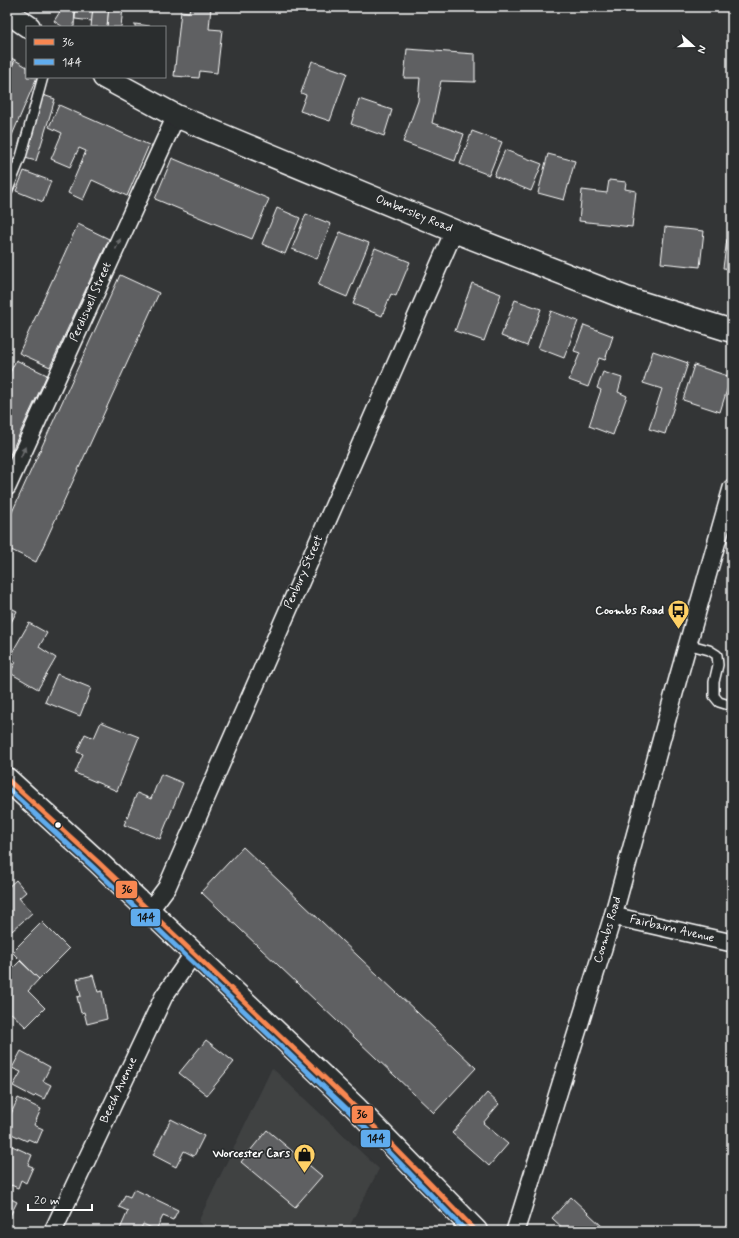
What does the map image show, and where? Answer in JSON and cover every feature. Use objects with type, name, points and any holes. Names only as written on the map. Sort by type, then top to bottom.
[{"type":"main road","points":[[7,12],[28,26]]},
{"type":"main road","name":"Ombersley Road","points":[[106,78],[176,116],[454,231],[626,298],[732,331]]},
{"type":"main road","points":[[7,779],[99,863],[355,1107],[476,1231]]},
{"type":"street","name":"Perdiswell Street","points":[[7,487],[176,116]]},
{"type":"street","name":"Penbury Street","points":[[149,911],[167,887],[454,231]]},
{"type":"street","name":"Coombs Road","points":[[515,1231],[612,916],[687,644],[732,488]]},
{"type":"street","name":"Fairbairn Avenue","points":[[612,916],[732,943]]},
{"type":"street","name":"Beech Avenue","points":[[53,1231],[164,996],[194,953]]},
{"type":"lane","points":[[7,192],[21,157],[43,78]]},
{"type":"lane","points":[[687,644],[709,650],[717,655],[718,665],[714,682],[714,696],[719,702],[732,706]]},
{"type":"shaded area","points":[[272,1068],[379,1169],[347,1231],[211,1231],[198,1222]]},
{"type":"building","points":[[63,7],[75,7],[74,26],[62,26],[54,21]]},
{"type":"building","points":[[76,7],[93,7],[92,21],[75,19]]},
{"type":"building","points":[[93,7],[109,7],[107,26],[91,26]]},
{"type":"building","points":[[109,7],[123,7],[121,26],[107,26]]},
{"type":"building","points":[[190,7],[211,7],[209,29],[222,30],[217,73],[200,71],[199,78],[174,76],[181,11],[189,12]]},
{"type":"building","points":[[135,24],[150,26],[135,26]]},
{"type":"building","points":[[407,49],[475,54],[475,82],[441,81],[432,123],[464,134],[455,161],[403,142],[418,101],[420,78],[404,78]]},
{"type":"building","points":[[7,56],[15,60],[7,77]]},
{"type":"building","points":[[15,60],[26,66],[26,78],[37,78],[7,147],[7,77]]},
{"type":"building","points":[[312,61],[347,73],[330,121],[300,111],[306,95],[301,93]]},
{"type":"building","points":[[43,95],[55,99],[36,161],[25,158]]},
{"type":"building","points":[[359,99],[392,110],[384,136],[351,124]]},
{"type":"building","points":[[59,105],[149,145],[127,196],[92,180],[83,200],[68,193],[86,151],[79,148],[70,167],[51,159],[62,133],[49,127]]},
{"type":"building","points":[[472,131],[502,142],[489,175],[460,164]]},
{"type":"building","points":[[7,150],[16,164],[7,188]]},
{"type":"building","points":[[505,150],[542,164],[531,191],[494,176]]},
{"type":"building","points":[[548,154],[575,161],[564,200],[538,193]]},
{"type":"building","points":[[172,158],[269,199],[252,239],[155,199]]},
{"type":"building","points":[[24,171],[51,181],[43,202],[16,191]]},
{"type":"building","points":[[609,180],[626,182],[625,189],[636,191],[632,227],[579,221],[582,190],[607,193]]},
{"type":"building","points":[[277,208],[300,218],[285,254],[262,244]]},
{"type":"building","points":[[306,214],[331,224],[317,259],[292,249]]},
{"type":"building","points":[[78,224],[109,239],[50,367],[19,353]]},
{"type":"building","points":[[665,227],[704,231],[700,267],[661,263]]},
{"type":"building","points":[[340,232],[369,243],[347,297],[318,285]]},
{"type":"building","points":[[727,239],[732,239],[732,269],[723,268]]},
{"type":"building","points":[[375,248],[410,262],[396,296],[391,294],[382,316],[353,304]]},
{"type":"building","points":[[120,275],[159,293],[36,562],[7,548],[7,523]]},
{"type":"building","points":[[472,283],[501,294],[484,341],[455,331]]},
{"type":"building","points":[[515,300],[541,309],[527,346],[501,336]]},
{"type":"building","points":[[551,311],[578,321],[564,358],[538,348]]},
{"type":"building","points":[[584,325],[613,336],[605,360],[599,358],[588,387],[569,380],[580,353],[574,351]]},
{"type":"building","points":[[653,351],[688,363],[665,434],[649,429],[662,389],[643,383]]},
{"type":"building","points":[[16,360],[47,375],[7,461],[7,379]]},
{"type":"building","points":[[694,365],[731,377],[720,412],[683,400]]},
{"type":"building","points":[[603,372],[622,378],[618,392],[627,396],[613,435],[589,426],[601,390],[597,388]]},
{"type":"building","points":[[7,606],[17,611],[7,630]]},
{"type":"building","points":[[29,623],[47,633],[39,647],[56,658],[38,689],[10,673],[16,662],[9,658]]},
{"type":"building","points":[[57,674],[91,688],[80,716],[45,702]]},
{"type":"building","points":[[101,722],[139,737],[117,791],[75,773],[83,754],[77,752],[85,734],[94,738]]},
{"type":"building","points":[[161,774],[183,783],[160,839],[124,825],[137,793],[151,799]]},
{"type":"building","points":[[243,847],[476,1068],[434,1113],[201,892]]},
{"type":"building","points":[[16,880],[26,892],[19,898],[32,913],[12,931],[7,924],[7,888]]},
{"type":"building","points":[[42,922],[69,949],[39,979],[12,952]]},
{"type":"building","points":[[20,961],[39,979],[28,991],[45,1008],[26,1027],[7,1009],[7,970],[9,972]]},
{"type":"building","points":[[93,975],[98,992],[102,991],[107,1019],[87,1024],[84,1012],[81,1013],[77,997],[81,996],[77,979]]},
{"type":"building","points":[[206,1040],[234,1062],[207,1095],[179,1073]]},
{"type":"building","points":[[21,1051],[50,1067],[43,1081],[51,1085],[44,1099],[36,1095],[34,1097],[13,1086],[21,1072],[12,1068]]},
{"type":"building","points":[[487,1093],[499,1104],[483,1123],[508,1144],[489,1166],[452,1133]]},
{"type":"building","points":[[18,1098],[41,1109],[34,1125],[43,1129],[37,1143],[28,1139],[27,1141],[7,1132],[7,1114],[10,1116]]},
{"type":"building","points":[[171,1119],[204,1136],[194,1156],[184,1151],[176,1167],[153,1155]]},
{"type":"building","points":[[267,1130],[322,1176],[295,1207],[241,1162]]},
{"type":"building","points":[[10,1145],[32,1155],[28,1165],[33,1167],[26,1183],[21,1180],[18,1188],[11,1185],[8,1192],[7,1152]]},
{"type":"building","points":[[134,1189],[178,1210],[173,1220],[163,1216],[156,1230],[143,1224],[140,1231],[124,1231],[120,1229],[128,1211],[119,1207],[125,1195],[130,1197]]},
{"type":"building","points":[[7,1197],[17,1202],[7,1222]]},
{"type":"building","points":[[571,1197],[604,1228],[601,1231],[566,1231],[552,1218]]},
{"type":"transit line","name":"36","points":[[7,779],[99,863],[355,1107],[476,1231]]},
{"type":"transit line","name":"144","points":[[7,788],[94,868],[350,1112],[466,1231]]},
{"type":"place","name":"Coombs Road","points":[[679,630]]},
{"type":"place","name":"Worcester Cars","points":[[305,1174]]}]
